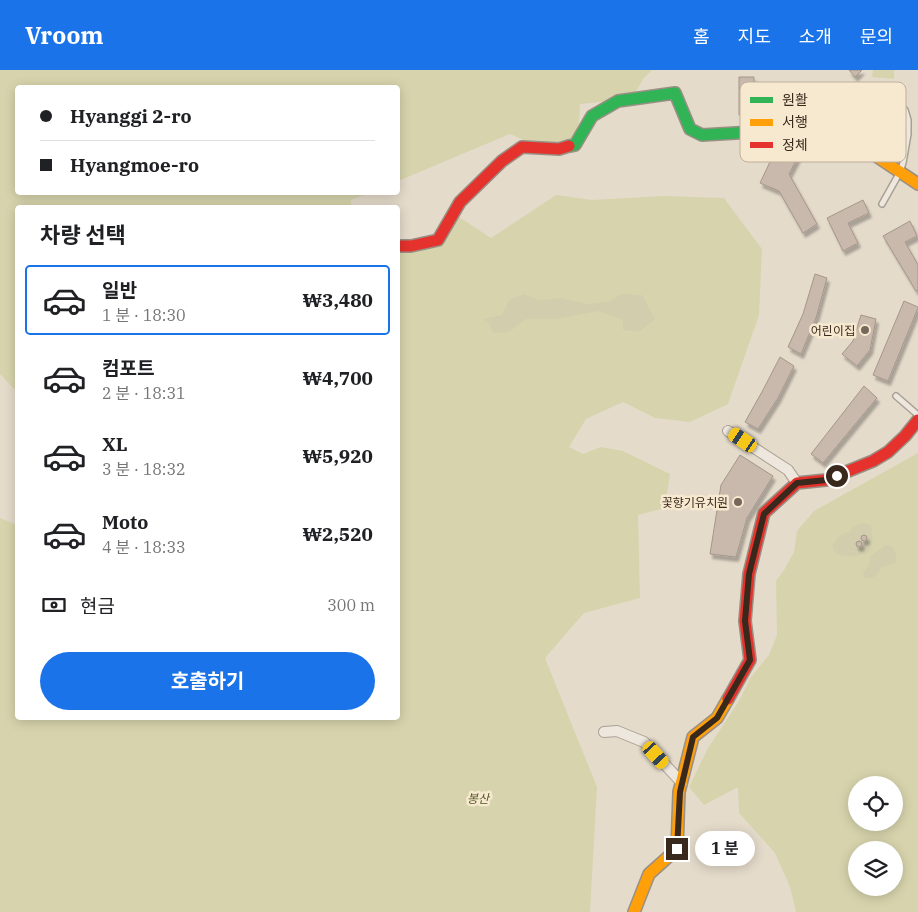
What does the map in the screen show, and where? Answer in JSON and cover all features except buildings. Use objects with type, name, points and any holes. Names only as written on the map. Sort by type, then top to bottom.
[{"type":"street","points":[[400,246],[411,246],[438,240],[460,202],[502,161],[522,147],[559,150],[575,144],[592,116],[618,102],[675,93],[690,129],[702,135],[740,133]]},
{"type":"street","points":[[885,162],[918,184]]},
{"type":"street","points":[[634,912],[649,874],[677,849],[680,792],[693,737],[717,718],[750,660],[745,621],[749,574],[764,514],[797,483],[826,480],[873,461],[888,452],[909,432],[918,420]]},
{"type":"street","points":[[728,430],[788,470],[797,483]]},
{"type":"street","points":[[604,732],[617,731],[644,742],[682,783]]},
{"type":"lane","points":[[906,113],[908,120],[906,146]]},
{"type":"lane","points":[[882,204],[900,172],[903,162]]},
{"type":"lane","points":[[896,396],[918,415]]},
{"type":"green space","points":[[0,70],[652,70],[643,79],[632,99],[580,104],[578,136],[546,150],[510,134],[400,180],[400,85],[15,85],[15,195],[364,195],[351,200],[351,205],[15,205],[15,390],[0,374]]},
{"type":"green space","points":[[873,70],[894,70],[894,79],[872,77]]},
{"type":"green space","name":"봉산","points":[[556,195],[592,200],[664,196],[724,198],[762,249],[759,315],[728,404],[690,422],[655,418],[623,402],[586,419],[569,447],[583,454],[601,447],[623,451],[670,474],[665,508],[638,515],[640,598],[584,613],[545,658],[597,787],[590,912],[0,912],[0,518],[15,524],[15,720],[400,720],[400,250],[441,245],[459,217],[491,238]]},
{"type":"green space","points":[[918,453],[918,912],[796,912],[790,887],[775,853],[739,813],[738,787],[704,805],[689,787],[708,748],[739,701],[751,677],[769,655],[777,635],[776,581],[794,552],[797,531],[814,511]]},
{"type":"shaded area","points":[[524,294],[538,300],[561,298],[587,304],[608,302],[621,294],[642,295],[655,319],[639,332],[623,330],[623,320],[598,311],[557,319],[526,319],[509,332],[493,333],[488,322],[483,319],[502,315],[509,300]]},
{"type":"shaded area","points":[[865,523],[871,525],[872,532],[869,552],[852,556],[843,556],[835,553],[832,546],[839,536],[849,532],[858,524]]},
{"type":"shaded area","points":[[885,545],[892,546],[896,555],[896,562],[882,567],[874,577],[864,577],[863,572],[869,566],[871,556]]},
{"type":"traffic: fast","points":[[569,146],[575,145],[592,116],[618,101],[675,93],[690,129],[702,135],[740,133]]},
{"type":"traffic: slow","points":[[885,162],[918,184]]},
{"type":"traffic: slow","points":[[634,912],[649,874],[677,849],[679,792],[693,737],[717,718],[728,699]]},
{"type":"traffic: jam","points":[[400,246],[411,246],[438,240],[460,202],[502,161],[522,147],[559,149],[569,146]]},
{"type":"traffic: jam","points":[[728,699],[750,660],[745,621],[749,574],[764,513],[797,483],[826,480],[873,461],[888,452],[918,420]]},
{"type":"place","name":"어린이집","points":[[865,330]]},
{"type":"place","name":"꽃향기유치원","points":[[738,502]]},
{"type":"route","points":[[677,849],[680,792],[693,737],[717,718],[750,660],[745,621],[749,574],[764,514],[797,483],[826,480],[837,476]]}]
